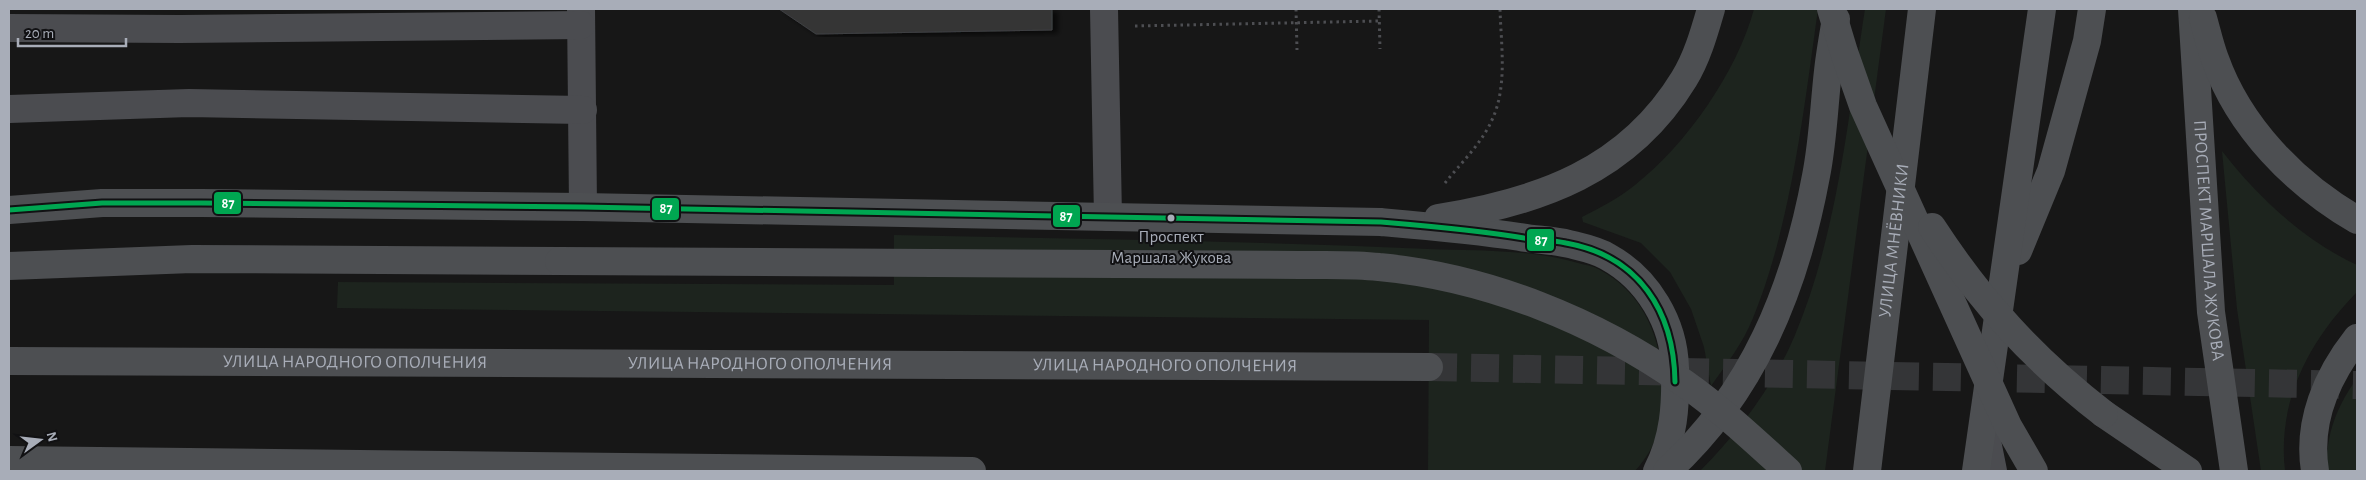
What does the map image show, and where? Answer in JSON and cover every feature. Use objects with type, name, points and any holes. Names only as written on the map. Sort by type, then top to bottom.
[{"type":"main road","points":[[1381,222],[1428,219],[1501,206],[1542,194],[1581,176],[1613,157],[1643,133],[1666,106],[1685,78],[1700,46],[1711,9]]},
{"type":"main road","points":[[1831,9],[1863,106],[2008,426],[2034,471]]},
{"type":"main road","points":[[1667,471],[1680,460],[1714,419],[1751,369],[1772,328],[1790,278],[1816,176],[1824,124],[1828,70],[1838,9]]},
{"type":"main road","name":"УЛИЦА МНЁВНИКИ","points":[[1866,471],[1922,9]]},
{"type":"main road","points":[[1976,471],[2042,9]]},
{"type":"main road","points":[[2001,292],[2051,171],[2087,41],[2092,9]]},
{"type":"main road","name":"ПРОСПЕКТ МАРШАЛА ЖУКОВА","points":[[2192,9],[2211,312],[2234,471]]},
{"type":"main road","points":[[2201,9],[2216,60],[2232,95],[2251,126],[2274,154],[2298,177],[2357,220]]},
{"type":"main road","points":[[1888,161],[1952,259],[1986,302],[2020,340],[2061,380],[2104,414],[2188,471]]},
{"type":"main road","points":[[9,210],[102,204],[201,203],[583,207],[1381,222],[1468,230],[1567,243],[1607,256],[1635,275],[1656,302],[1669,332],[1675,360],[1676,396],[1673,430],[1656,471]]},
{"type":"main road","points":[[9,266],[192,259],[1379,267],[1420,273],[1460,282],[1536,305],[1613,339],[1685,383],[1746,433],[1788,471]]},
{"type":"main road","points":[[2316,471],[2315,424],[2324,394],[2336,369],[2357,338]]},
{"type":"main road","points":[[9,346],[93,361]]},
{"type":"main road","points":[[9,361],[93,361]]},
{"type":"main road","name":"УЛИЦА НАРОДНОГО ОПОЛЧЕНИЯ","points":[[93,361],[1429,367]]},
{"type":"main road","points":[[9,460],[972,471]]},
{"type":"main road","points":[[106,471],[175,462]]},
{"type":"lane","points":[[9,28],[180,29],[581,17],[583,207]]},
{"type":"lane","points":[[1104,18],[1108,217]]},
{"type":"lane","points":[[9,109],[189,103],[582,110]]},
{"type":"lane","points":[[1983,420],[1993,471]]},
{"type":"path","points":[[1296,9],[1297,50]]},
{"type":"path","points":[[1379,9],[1380,49]]},
{"type":"path","points":[[1444,185],[1491,123],[1498,106],[1502,89],[1500,9]]},
{"type":"path","points":[[1104,18],[1296,23],[1380,22]]},
{"type":"shaded area","points":[[1754,9],[1818,9],[1801,126],[1787,206],[1777,245],[1766,282],[1749,327],[1734,354],[1711,386],[1704,347],[1691,309],[1670,272],[1641,243],[1583,222],[1582,217],[1635,185],[1654,169],[1691,128],[1722,82],[1746,33]]},
{"type":"shaded area","points":[[1865,9],[1886,9],[1825,471],[1700,471],[1728,441],[1766,390],[1795,335],[1810,296],[1822,256],[1840,174]]},
{"type":"shaded area","points":[[2222,151],[2266,201],[2283,216],[2318,243],[2357,265],[2357,292],[2324,331],[2300,374],[2286,420],[2284,445],[2285,471],[2261,471],[2237,309]]},
{"type":"shaded area","points":[[894,235],[1228,242],[1484,251],[1560,258],[1598,269],[1614,279],[1626,289],[1645,314],[1657,343],[1662,375],[1661,414],[1656,438],[1644,460],[1635,471],[1428,471],[1429,320],[337,308],[338,282],[894,285]]},
{"type":"shaded area","points":[[2357,378],[2357,471],[2326,471],[2330,433],[2338,411]]},
{"type":"building","points":[[779,9],[1052,9],[1052,30],[816,34]]},
{"type":"tunnel","points":[[1429,367],[2357,385]]},
{"type":"transit line","name":"87","points":[[9,210],[102,203],[583,207],[1381,222],[1453,228],[1556,241],[1592,250],[1614,260],[1632,274],[1648,291],[1659,310],[1668,332],[1673,356],[1675,382]]},
{"type":"place","name":"Проспект Маршала Жукова","points":[[1171,218]]}]
